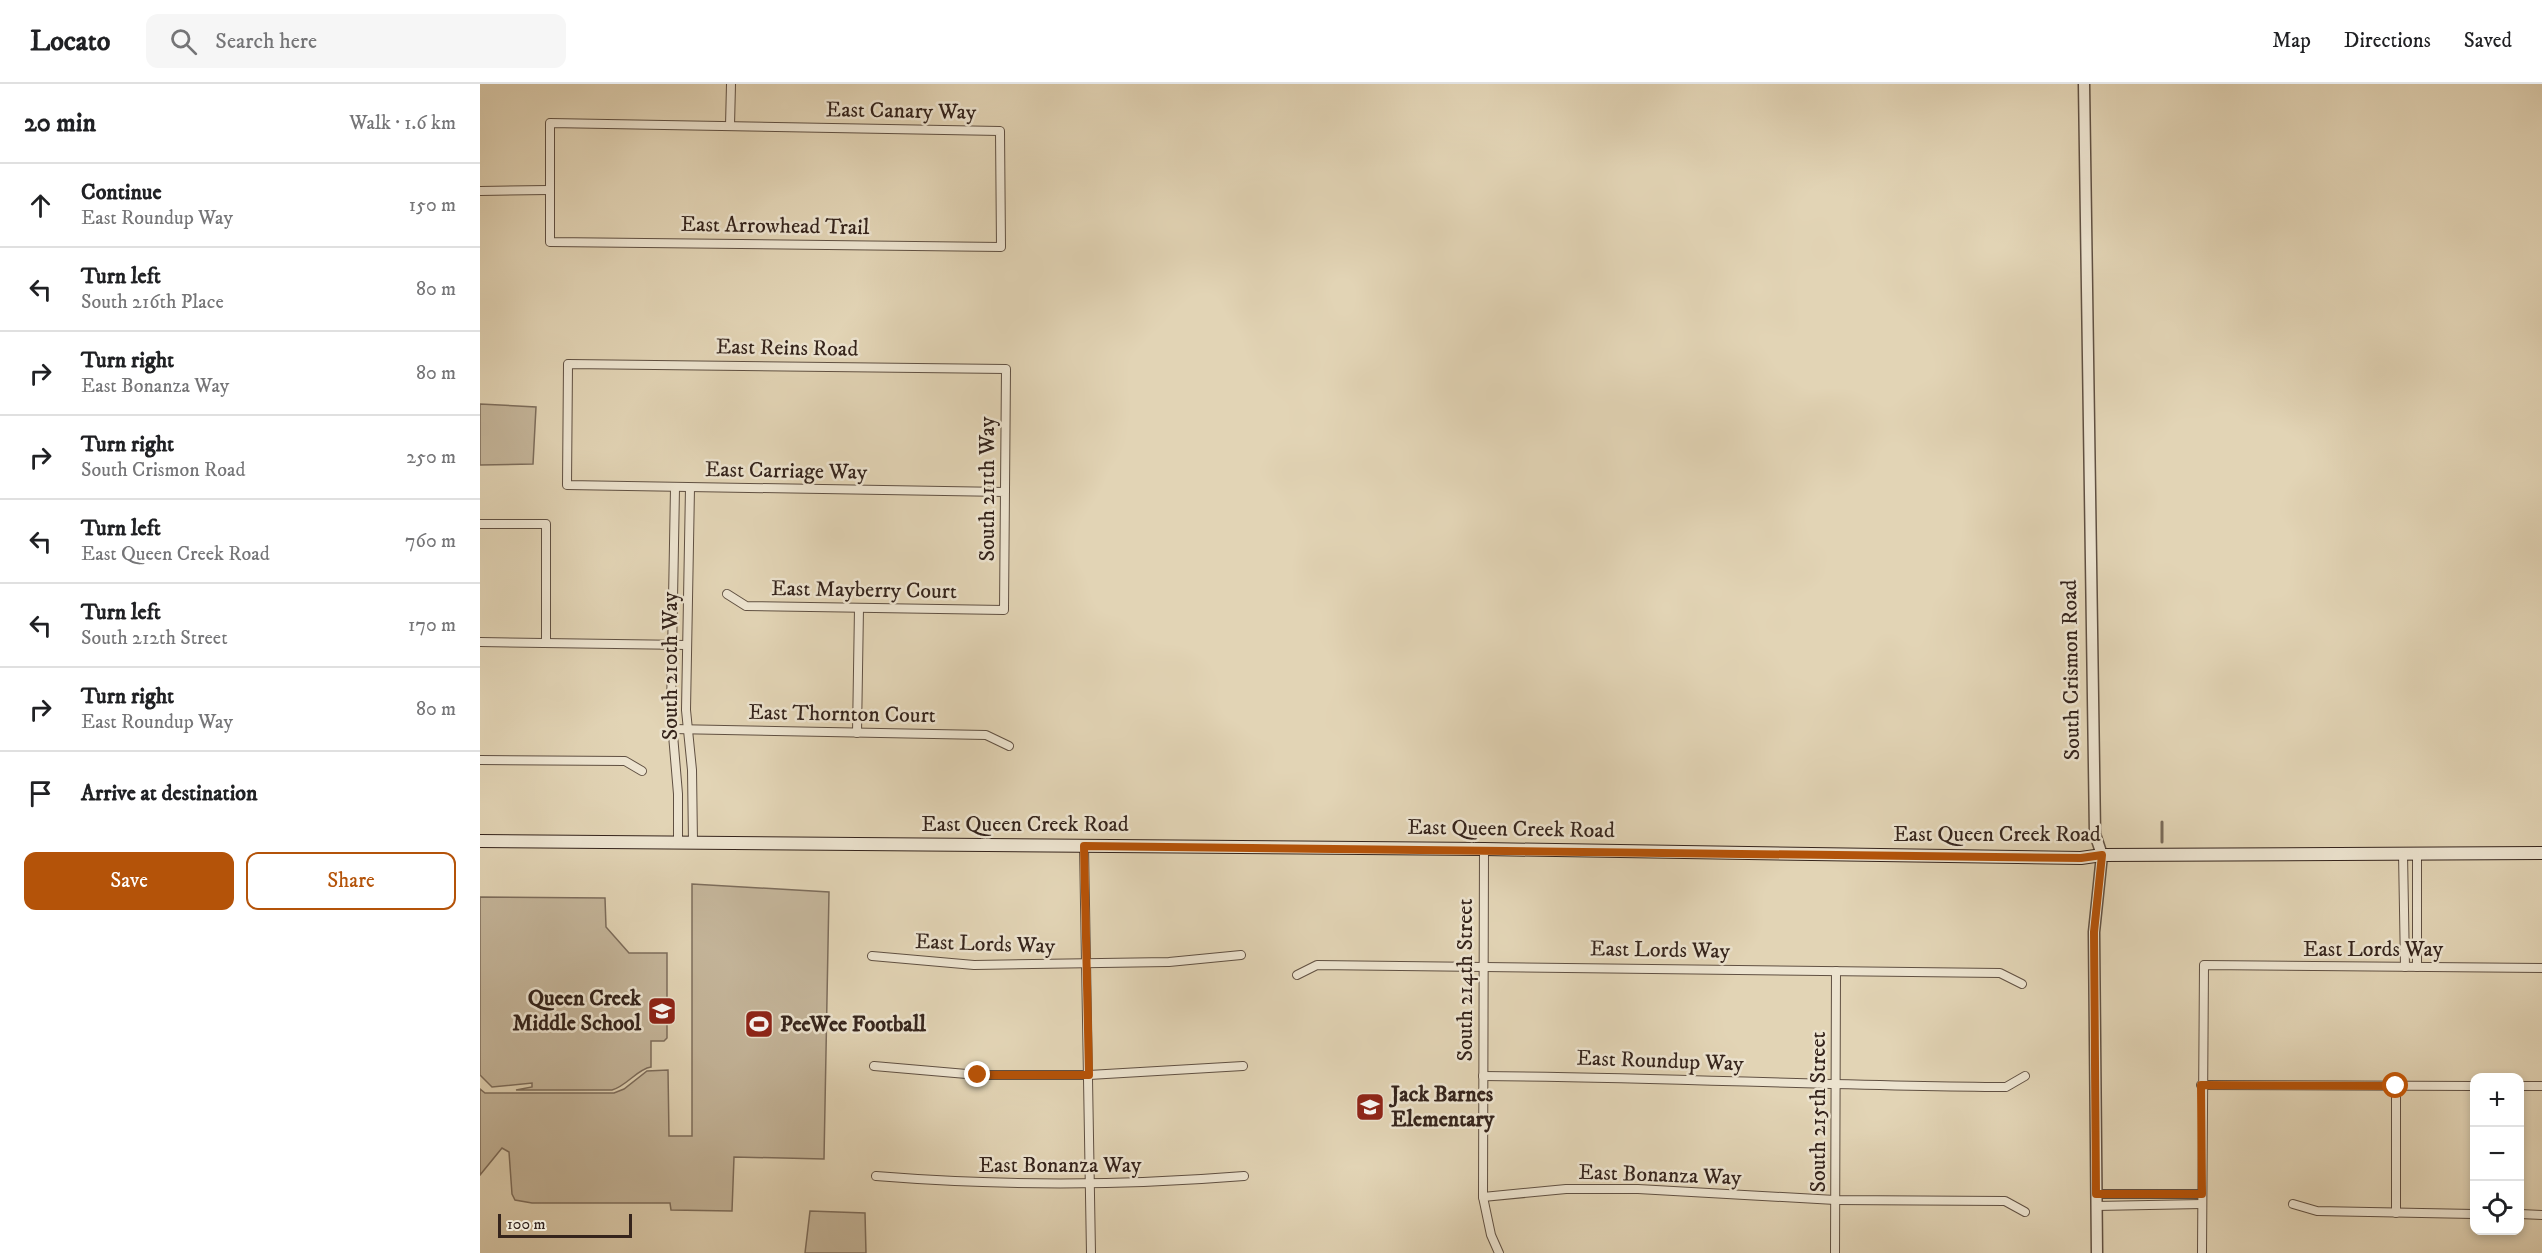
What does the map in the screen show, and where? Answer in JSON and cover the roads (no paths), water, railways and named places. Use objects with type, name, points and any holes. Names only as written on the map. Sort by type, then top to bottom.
[{"type":"main road","name":"East Queen Creek Road","points":[[480,841],[1484,849],[2081,858],[2102,855],[2542,853]]},
{"type":"street","points":[[730,126],[731,84]]},
{"type":"street","name":"South Crismon Road","points":[[2084,84],[2094,834],[2102,855],[2094,932],[2097,1253]]},
{"type":"street","name":"East Canary Way","points":[[549,190],[550,123],[1000,130],[1001,247]]},
{"type":"street","points":[[480,191],[549,190]]},
{"type":"street","name":"East Arrowhead Trail","points":[[549,190],[550,242],[1001,247]]},
{"type":"street","name":"East Reins Road","points":[[567,485],[568,364],[1006,369]]},
{"type":"street","name":"South 211th Way","points":[[1004,610],[1006,369]]},
{"type":"street","name":"East Carriage Way","points":[[567,485],[1005,492]]},
{"type":"street","name":"South 210th Way","points":[[675,488],[672,729],[678,794],[678,842]]},
{"type":"street","name":"South 210th Way","points":[[690,488],[686,729],[692,770],[693,843]]},
{"type":"street","points":[[480,524],[546,524],[546,643]]},
{"type":"street","name":"East Mayberry Court","points":[[727,594],[746,606],[1004,610]]},
{"type":"street","points":[[857,733],[859,608]]},
{"type":"street","points":[[480,642],[687,645]]},
{"type":"street","name":"East Thornton Court","points":[[672,729],[986,735],[1009,746]]},
{"type":"street","points":[[480,760],[625,762],[642,771]]},
{"type":"street","points":[[1084,846],[1091,1253]]},
{"type":"street","name":"South 214th Street","points":[[1484,849],[1483,1197],[1491,1235],[1499,1253]]},
{"type":"street","points":[[2403,853],[2405,967]]},
{"type":"street","points":[[2417,853],[2417,967]]},
{"type":"street","name":"East Lords Way","points":[[872,956],[974,965],[1169,962],[1241,955]]},
{"type":"street","name":"East Lords Way","points":[[2201,1085],[2204,965],[2542,968]]},
{"type":"street","name":"East Lords Way","points":[[1297,975],[1317,966],[1483,966],[2000,973],[2022,984]]},
{"type":"street","name":"South 215th Street","points":[[1835,1253],[1836,971]]},
{"type":"street","points":[[874,1066],[978,1075],[1089,1075],[1243,1066]]},
{"type":"street","name":"East Roundup Way","points":[[1483,1076],[1639,1077],[1836,1086],[2006,1087],[2025,1076]]},
{"type":"street","points":[[2202,1253],[2201,1085],[2470,1086]]},
{"type":"street","points":[[2396,1086],[2396,1213]]},
{"type":"street","points":[[2524,1086],[2542,1086]]},
{"type":"street","name":"East Bonanza Way","points":[[876,1176],[973,1184],[1090,1185],[1244,1176]]},
{"type":"street","name":"East Bonanza Way","points":[[1483,1197],[1566,1190],[1638,1189],[1835,1200],[2005,1201],[2025,1212]]},
{"type":"street","points":[[2096,1194],[2202,1194]]},
{"type":"street","points":[[2097,1206],[2202,1204]]},
{"type":"street","points":[[2293,1204],[2317,1211],[2470,1214]]},
{"type":"street","points":[[2524,1214],[2542,1215]]},
{"type":"waterway","points":[[2162,822],[2162,842]]},
{"type":"place","name":"Queen Creek Middle School","points":[[662,1011]]},
{"type":"place","name":"PeeWee Football","points":[[759,1024]]},
{"type":"place","name":"Jack Barnes Elementary","points":[[1370,1107]]}]
